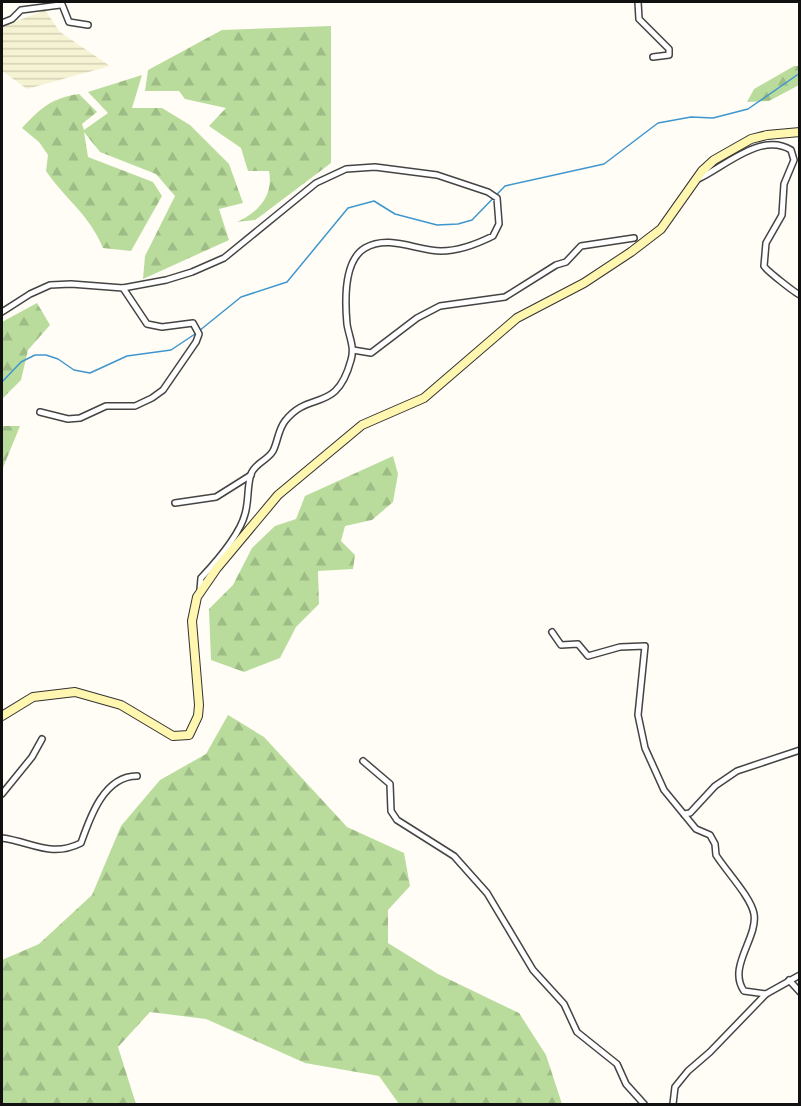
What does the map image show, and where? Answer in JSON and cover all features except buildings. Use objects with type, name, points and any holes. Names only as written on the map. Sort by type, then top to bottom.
[{"type":"main road","points":[[2,716],[33,697],[75,692],[122,705],[173,736],[189,735],[194,727],[199,705],[192,621],[200,590],[264,510],[362,425],[424,398],[517,318],[584,282],[631,252],[661,229],[714,160],[751,140],[767,135],[798,134]]},
{"type":"street","points":[[638,2],[639,19],[669,49],[669,55],[653,57]]},
{"type":"street","points":[[2,23],[12,19],[21,10],[60,3],[69,22],[88,25]]},
{"type":"street","points":[[697,180],[729,159],[750,151],[777,145],[791,150],[794,160],[784,184],[782,215],[766,243],[764,266],[769,274],[781,279],[800,295]]},
{"type":"street","points":[[2,312],[30,294],[50,285],[71,284],[123,288],[166,280],[224,258],[316,183],[346,169],[375,166],[425,173],[488,192],[497,198],[499,224],[494,236],[479,243],[441,251],[408,245],[377,243],[359,252],[348,276],[346,292],[347,325],[353,350],[346,374],[337,391],[329,398],[304,406],[285,420],[273,451],[255,466],[250,475],[244,519],[201,578],[200,590]]},
{"type":"street","points":[[353,350],[371,352],[417,318],[440,306],[505,297],[556,265],[566,262],[581,246],[634,238]]},
{"type":"street","points":[[40,412],[68,419],[80,418],[106,406],[135,406],[152,398],[170,380],[199,334],[193,323],[162,327],[147,324],[123,288]]},
{"type":"street","points":[[175,503],[216,497],[250,475]]},
{"type":"street","points":[[552,632],[561,645],[578,644],[588,656],[620,647],[645,646],[638,715],[639,726],[658,779],[696,829],[710,835],[716,844],[716,855],[753,912],[754,926],[744,947],[739,982],[744,990],[766,994]]},
{"type":"street","points":[[2,794],[32,757],[42,739]]},
{"type":"street","points":[[684,814],[690,813],[715,786],[737,771],[800,750]]},
{"type":"street","points":[[363,761],[390,784],[390,811],[397,820],[454,856],[488,893],[533,970],[564,1004],[577,1032],[617,1064],[626,1084],[644,1104]]},
{"type":"street","points":[[2,838],[45,849],[66,850],[81,843],[95,804],[116,783],[127,776],[137,776]]},
{"type":"street","points":[[673,1104],[678,1083],[766,994],[800,975]]},
{"type":"street","points":[[789,980],[800,992]]},
{"type":"shaded area","points":[[45,10],[60,32],[110,66],[27,89],[2,71],[2,27]]},
{"type":"green space","points":[[331,26],[331,163],[255,220],[237,222],[252,214],[263,202],[269,188],[269,171],[248,171],[241,148],[209,126],[226,108],[185,99],[179,91],[145,91],[148,70],[222,30]]},
{"type":"green space","points":[[794,66],[799,66],[799,85],[769,101],[747,102],[754,89]]},
{"type":"green space","points":[[142,75],[132,108],[162,108],[190,125],[229,164],[243,203],[219,209],[229,240],[143,279],[145,256],[175,196],[156,174],[100,152],[84,132],[88,157],[153,182],[162,196],[131,251],[103,248],[84,216],[46,171],[48,155],[39,142],[22,128],[47,105],[61,98],[79,94],[97,112],[82,124],[84,130],[108,113],[88,92]]},
{"type":"green space","points":[[37,303],[50,325],[28,350],[21,380],[2,399],[2,322]]},
{"type":"green space","points":[[2,426],[20,426],[2,470]]},
{"type":"green space","points":[[393,456],[398,474],[393,502],[372,520],[345,526],[341,541],[355,555],[353,569],[318,571],[319,604],[296,627],[280,658],[244,672],[211,660],[209,609],[233,585],[252,548],[275,526],[296,519],[305,496]]},
{"type":"green space","points":[[228,715],[264,737],[347,827],[404,853],[410,886],[388,910],[388,943],[438,974],[519,1013],[546,1055],[562,1104],[399,1104],[379,1076],[305,1063],[206,1019],[150,1012],[118,1047],[136,1104],[2,1104],[2,960],[39,944],[92,895],[121,826],[160,780],[206,754]]},
{"type":"waterway","points":[[199,331],[241,297],[287,282],[348,208],[374,201],[395,214],[437,225],[458,224],[472,220],[505,186],[604,164],[658,123],[691,117],[713,118],[748,109],[800,73]]},
{"type":"waterway","points":[[2,382],[21,362],[35,355],[46,355],[58,359],[74,370],[90,373],[127,356],[171,350],[195,334]]}]
